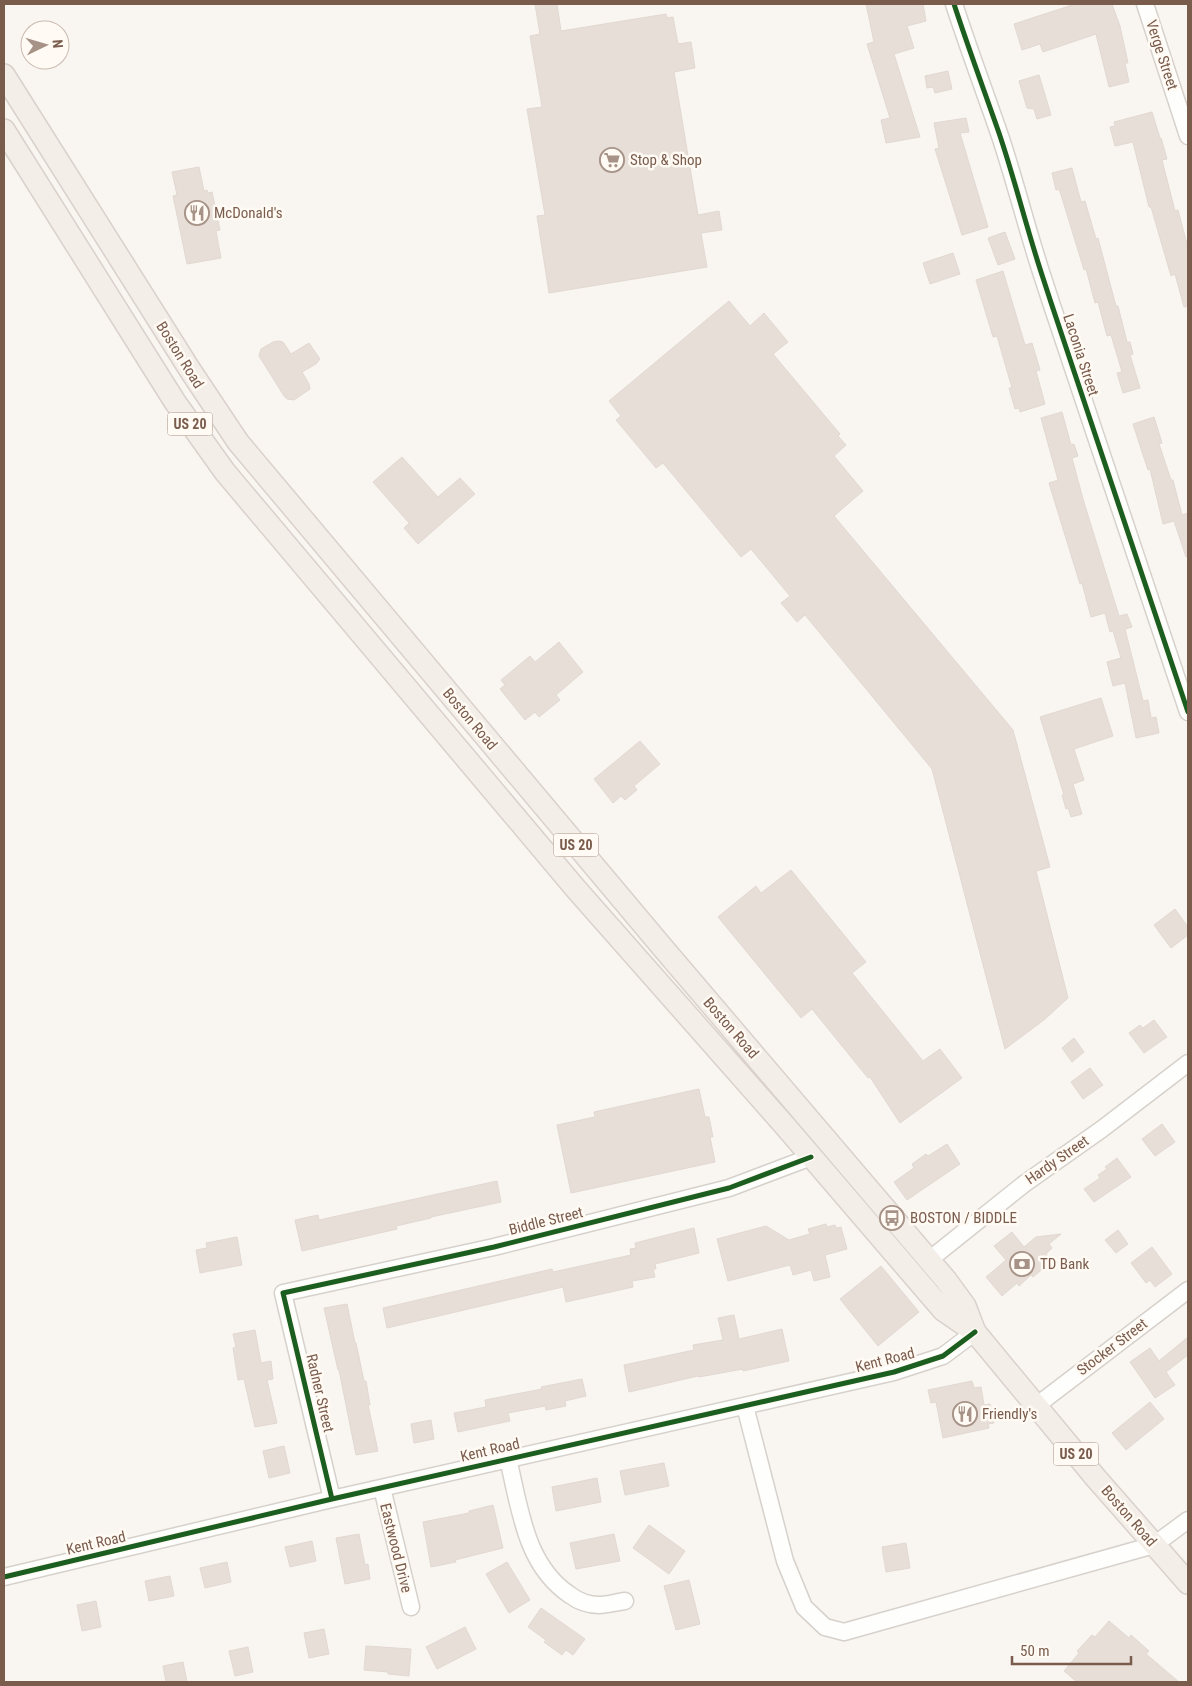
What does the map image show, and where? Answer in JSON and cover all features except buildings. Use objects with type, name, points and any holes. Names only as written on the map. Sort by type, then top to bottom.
[{"type":"main road","name":"Boston Road","points":[[4,75],[195,379],[238,442],[668,954],[960,1297],[975,1332],[1036,1406],[1160,1541],[1188,1582]]},
{"type":"main road","name":"Boston Road","points":[[4,130],[180,410],[225,472],[576,889],[943,1310],[975,1332]]},
{"type":"street","name":"Laconia Street","points":[[954,4],[999,132],[1036,256],[1085,408],[1188,712]]},
{"type":"street","name":"Verge Street","points":[[1145,4],[1188,136]]},
{"type":"street","name":"Hardy Street","points":[[929,1260],[1024,1184],[1102,1129],[1188,1063]]},
{"type":"street","name":"Biddle Street","points":[[283,1293],[494,1247],[730,1188],[811,1157]]},
{"type":"street","name":"Stocker Street","points":[[1036,1406],[1188,1290]]},
{"type":"street","name":"Radner Street","points":[[283,1293],[332,1499]]},
{"type":"street","name":"Kent Road","points":[[4,1577],[332,1499],[894,1372],[943,1356],[975,1332]]},
{"type":"street","points":[[744,1406],[785,1561],[804,1607],[825,1627],[844,1632],[1160,1541],[1188,1520]]},
{"type":"street","points":[[508,1459],[529,1540],[536,1558],[547,1574],[565,1592],[587,1604],[598,1605],[625,1601]]},
{"type":"street","name":"Eastwood Drive","points":[[382,1488],[411,1607]]},
{"type":"cycle path","points":[[954,4],[999,133],[1043,278],[1188,712]]},
{"type":"cycle path","points":[[332,1499],[283,1293],[494,1247],[729,1188],[811,1157]]},
{"type":"cycle path","points":[[4,1577],[332,1499],[894,1372],[943,1356],[975,1332]]},
{"type":"place","name":"Stop & Shop","points":[[612,160]]},
{"type":"place","name":"McDonald's","points":[[197,213]]},
{"type":"place","name":"BOSTON / BIDDLE","points":[[892,1218]]},
{"type":"place","name":"TD Bank","points":[[1022,1264]]},
{"type":"place","name":"Friendly's","points":[[965,1414]]}]
